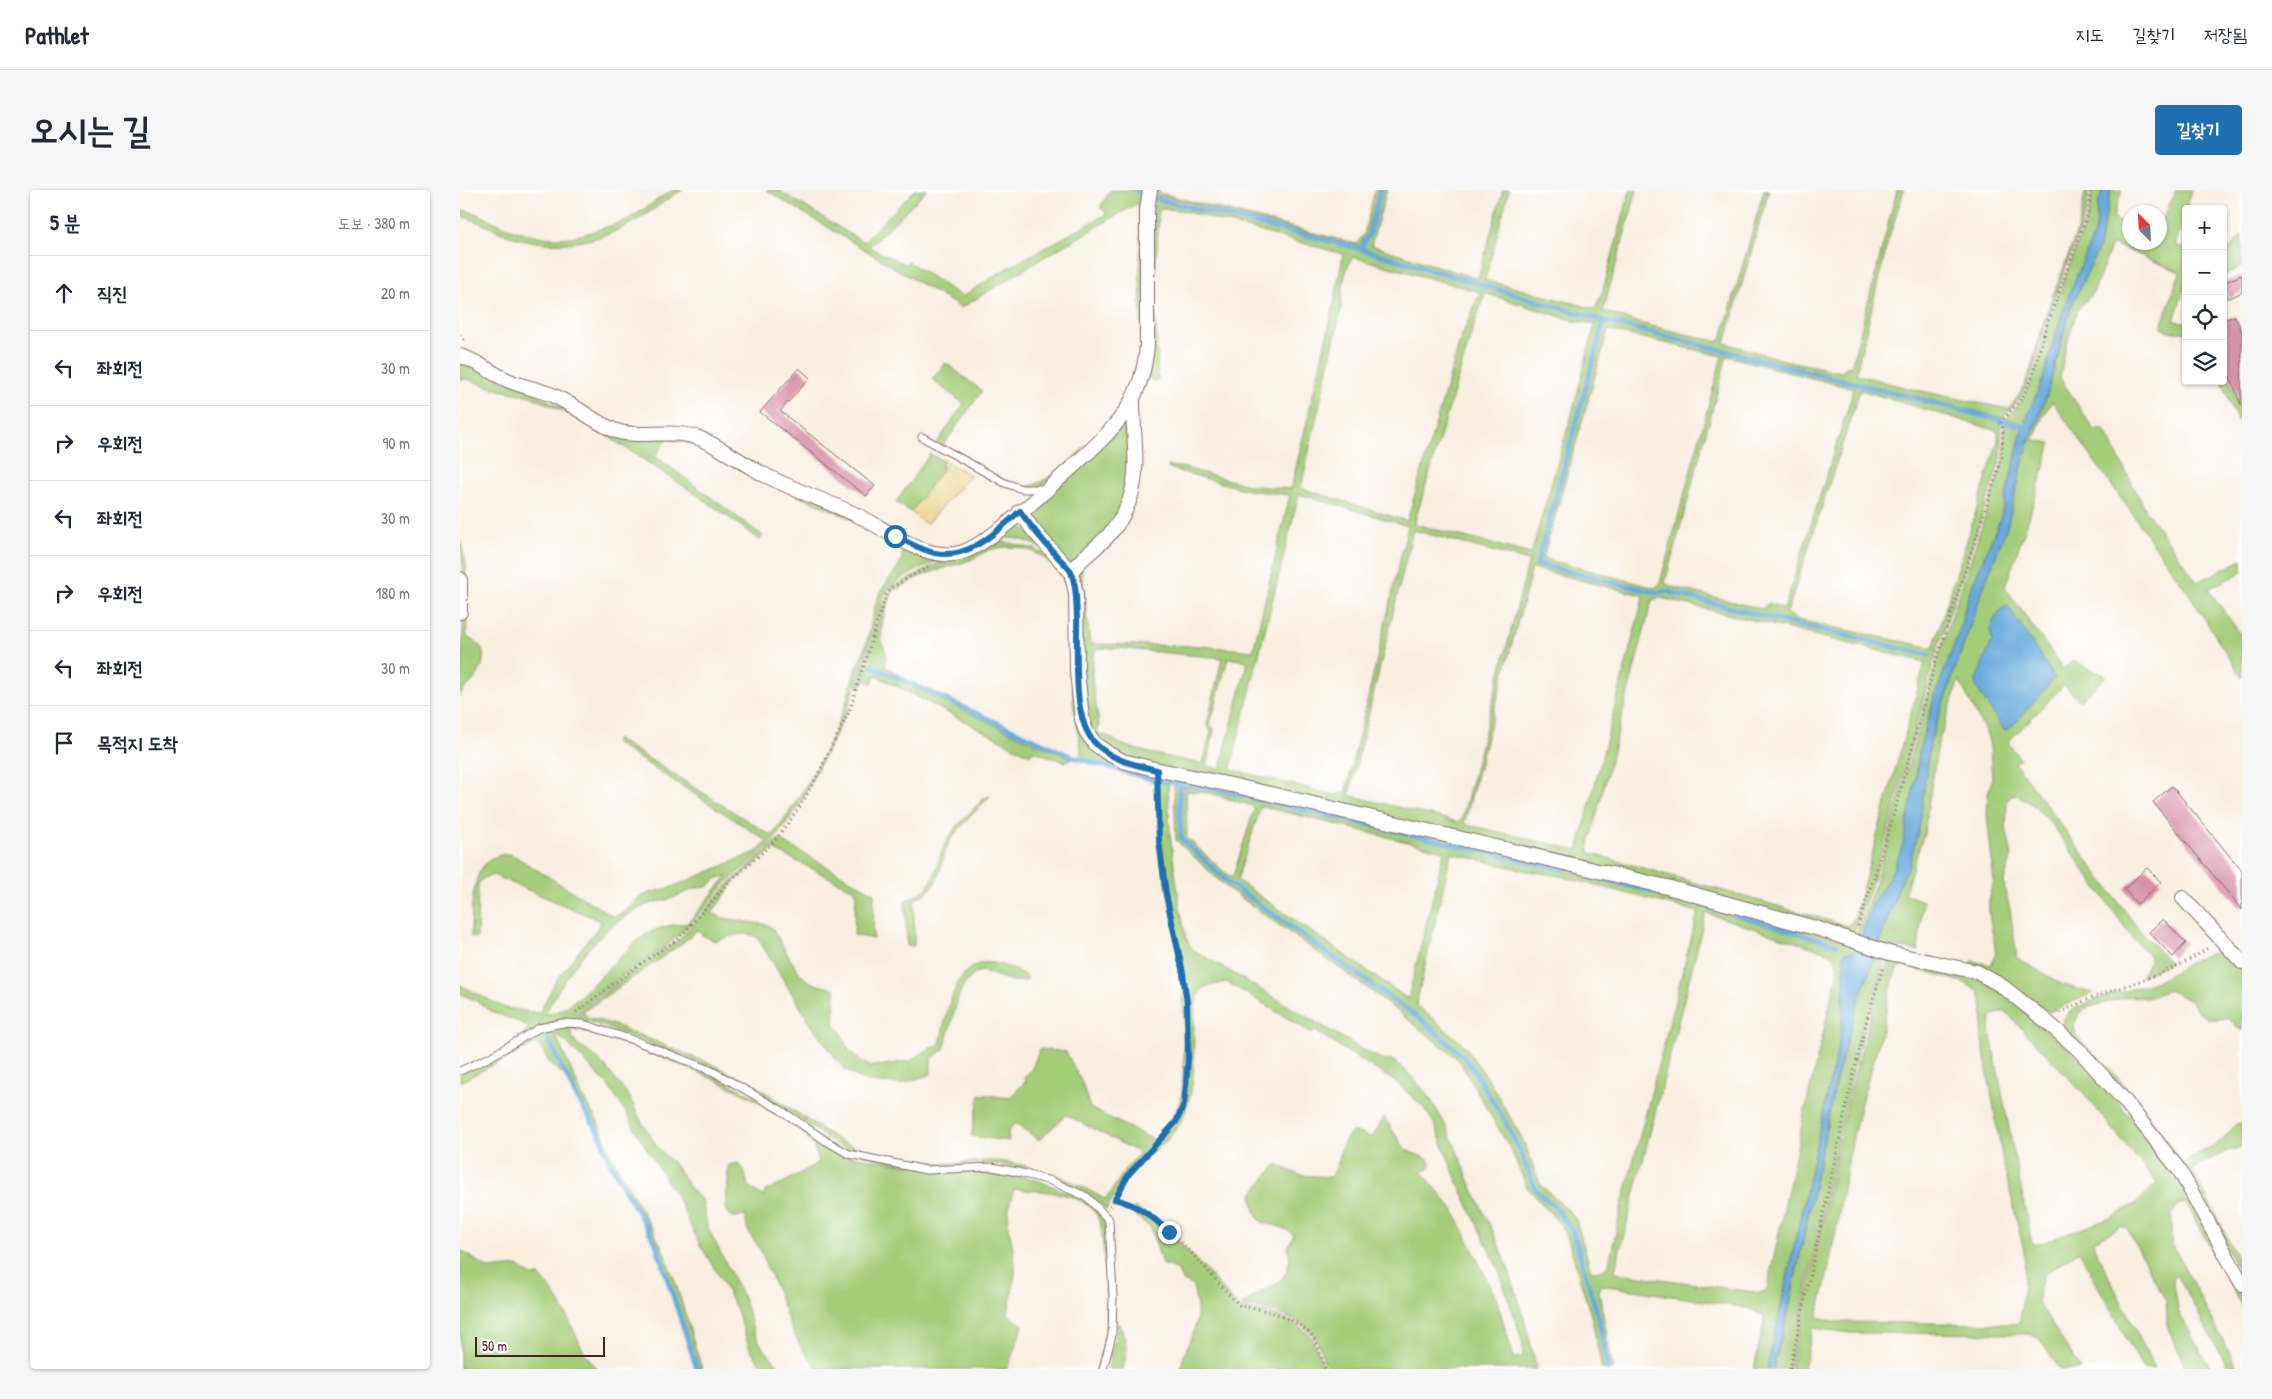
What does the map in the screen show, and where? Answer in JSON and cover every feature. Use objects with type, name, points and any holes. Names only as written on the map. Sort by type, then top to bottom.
[{"type":"street","points":[[460,356],[516,384],[551,395],[615,431],[627,434],[666,432],[700,438],[763,474],[810,496],[838,506],[920,548],[936,554],[956,554],[970,550],[1047,489],[1114,427],[1133,400],[1145,365],[1147,346],[1147,210],[1150,190]]},
{"type":"street","points":[[1071,572],[1080,559],[1106,538],[1129,505],[1135,484],[1136,462],[1133,400]]},
{"type":"street","points":[[1020,511],[1033,530],[1071,572],[1076,592],[1077,671],[1082,719],[1086,732],[1095,744],[1110,754],[1123,761],[1157,770],[1236,786],[1667,887],[1854,940],[1885,951],[1976,972],[2002,986],[2079,1050],[2155,1137],[2180,1171],[2200,1204],[2218,1242],[2242,1284]]},
{"type":"street","points":[[460,579],[460,612]]},
{"type":"street","points":[[2183,898],[2242,962]]},
{"type":"lane","points":[[922,437],[1005,483],[1022,489],[1047,489]]},
{"type":"lane","points":[[460,1071],[490,1057],[540,1028],[562,1023],[583,1024],[636,1041],[712,1071],[779,1109],[826,1141],[849,1154],[926,1170],[992,1167],[1051,1181],[1087,1197],[1109,1220],[1113,1296],[1112,1335],[1104,1369]]},
{"type":"path","points":[[1854,940],[1871,889],[1934,664],[2002,458],[2003,430],[2001,422],[2022,398],[2032,378],[2046,327],[2088,213],[2091,190]]},
{"type":"path","points":[[562,1023],[636,967],[678,939],[726,885],[772,844],[800,806],[845,720],[886,595],[892,586],[929,566]]},
{"type":"path","points":[[1104,1215],[1129,1174],[1176,1122],[1184,1104],[1188,1057],[1187,1003],[1183,973],[1166,894],[1159,841],[1157,770]]},
{"type":"path","points":[[2046,1021],[2080,1002],[2140,982],[2174,968],[2221,938]]},
{"type":"path","points":[[1790,1369],[1848,1097],[1885,951]]},
{"type":"path","points":[[1115,1199],[1135,1206],[1152,1216],[1190,1252],[1240,1306],[1256,1308],[1286,1318],[1303,1328],[1313,1338],[1326,1369]]},
{"type":"green space","points":[[673,190],[683,190],[639,219],[617,230],[589,240],[574,242],[544,243],[529,241],[506,235],[474,220],[460,216],[460,210],[467,211],[481,215],[506,228],[526,234],[548,238],[568,237],[623,221]]},
{"type":"green space","points":[[766,190],[778,190],[863,242],[915,190],[927,190],[869,247],[904,264],[909,262],[962,297],[1004,270],[1107,214],[1100,207],[1111,190],[1133,190],[1142,196],[1143,194],[1137,190],[1146,190],[1143,352],[1129,401],[1066,468],[1037,489],[1025,488],[1056,473],[1080,452],[1115,414],[1130,392],[1138,365],[1141,337],[1138,203],[961,308]]},
{"type":"green space","points":[[1154,190],[1159,190],[1159,193],[1357,244],[1364,234],[1375,190],[1378,190],[1367,234],[1359,246],[1173,199],[1159,196],[1155,198],[1360,250],[1602,322],[1537,565],[1657,594],[1664,592],[1930,657],[1930,654],[1783,621],[1665,590],[1657,592],[1538,563],[1604,322],[1874,388],[2000,422],[2002,430],[2001,458],[1933,663],[1890,824],[1870,889],[1853,934],[1130,761],[1095,738],[1085,710],[1078,570],[1081,565],[1090,644],[1200,646],[1253,651],[1290,495],[1247,490],[1168,468],[1168,466],[1181,467],[1252,486],[1291,489],[1333,310],[1343,254],[1180,210],[1159,209],[1155,286],[1158,381],[1151,380],[1149,370]],"holes":[[[1353,257],[1480,292],[1461,338],[1407,521],[1301,488],[1340,313],[1347,269]],[[1485,293],[1574,321],[1595,324],[1573,410],[1531,554],[1414,524]],[[1608,330],[1722,356],[1660,583],[1655,588],[1543,558]],[[1727,356],[1854,389],[1784,609],[1769,603],[1762,609],[1672,587],[1665,583]],[[1860,390],[1998,431],[1998,441],[1933,648],[1798,620],[1787,613]],[[1299,494],[1408,526],[1346,791],[1334,795],[1234,770],[1231,767]],[[1413,530],[1529,561],[1462,819],[1458,822],[1349,795]],[[1532,568],[1641,595],[1643,598],[1578,850],[1464,824]],[[1661,598],[1925,662],[1854,919],[1848,926],[1590,853],[1588,848],[1652,600]],[[1116,648],[1222,658],[1207,725],[1211,732],[1203,764],[1135,749],[1122,745],[1107,736],[1100,735],[1097,730],[1099,725],[1092,667],[1096,649]],[[1228,658],[1248,661],[1220,769],[1208,766],[1214,729],[1210,725]]]},
{"type":"green space","points":[[1382,190],[1387,190],[1371,245],[1478,279],[1503,190],[1509,190],[1485,280],[1595,309],[1603,290],[1630,190],[1637,190],[1603,311],[1643,324],[1719,342],[1724,331],[1764,190],[1769,190],[1725,343],[1788,361],[1842,372],[1847,366],[1851,367],[1897,190],[1904,190],[1888,241],[1856,373],[1907,388],[2008,409],[2021,391],[2030,370],[2047,312],[2076,233],[2086,190],[2089,190],[2086,213],[2044,327],[2031,377],[2021,397],[2003,418],[1604,319],[1363,248],[1371,233]]},
{"type":"green space","points":[[2092,190],[2103,190],[2098,204],[2096,229],[2056,331],[2043,379],[2026,419],[2022,423],[2006,419],[2023,399],[2033,378],[2047,327],[2089,213]]},
{"type":"green space","points":[[2111,190],[2122,190],[2113,218],[2122,223],[2122,248],[2112,244],[2094,291],[2077,311],[2065,350],[2060,378],[2094,430],[2103,428],[2147,512],[2197,582],[2242,560],[2242,572],[2208,589],[2242,636],[2242,678],[2189,594],[2052,401],[2041,420],[2034,440],[2051,443],[2030,515],[2005,587],[2063,669],[2073,661],[2106,676],[2080,701],[2064,685],[2008,742],[2020,759],[2015,763],[2137,927],[2170,963],[2141,976],[2150,962],[2150,956],[2134,940],[2048,819],[2026,800],[2014,794],[2007,800],[2006,827],[2012,855],[2004,881],[2017,958],[2063,985],[2093,993],[2049,1012],[2002,979],[1968,964],[1973,961],[1991,965],[1996,953],[1989,914],[1989,896],[1994,881],[1987,814],[1988,793],[1992,780],[1990,746],[1987,735],[1959,680],[1938,744],[1924,833],[1904,894],[1923,901],[1918,951],[1879,944],[1918,833],[1930,742],[1982,591],[2007,527],[2025,454],[2047,395],[2071,307],[2099,247]]},
{"type":"green space","points":[[2176,190],[2192,190],[2187,205],[2182,205],[2182,222],[2175,245],[2182,248],[2182,296],[2174,321],[2182,322],[2182,332],[2168,332],[2161,327],[2180,272],[2127,250],[2167,250],[2167,211]]},
{"type":"green space","points":[[2242,235],[2242,266],[2227,274],[2227,252]]},
{"type":"green space","points":[[460,362],[534,393],[597,426],[688,439],[943,557],[904,577],[890,587],[885,594],[847,711],[799,806],[771,843],[725,884],[686,929],[662,949],[635,966],[567,1018],[523,1037],[528,1026],[491,1011],[475,1000],[460,994],[460,985],[505,1008],[539,1013],[557,979],[601,921],[493,875],[484,878],[478,884],[477,938],[471,937],[475,884],[487,862],[497,856],[511,854],[614,917],[628,909],[637,899],[649,893],[670,888],[758,851],[767,841],[615,743],[617,739],[772,836],[811,777],[828,745],[866,646],[877,600],[884,586],[901,562],[902,547],[845,516],[754,477],[698,446],[667,439],[655,456],[763,536],[760,540],[699,496],[586,422],[530,396],[499,390],[466,379],[460,380]],"holes":[[[728,875],[688,923],[672,925],[647,934],[569,1005],[556,1012],[545,1014],[564,980],[588,950],[615,924],[649,904],[672,898],[694,889],[707,887],[716,879]]]},
{"type":"green space","points":[[946,363],[982,391],[942,447],[936,444],[964,404],[932,379]]},
{"type":"green space","points":[[2227,374],[2242,413],[2242,418],[2237,421],[2224,385],[2227,385]]},
{"type":"green space","points":[[1127,419],[1131,459],[1126,498],[1111,527],[1070,565],[1040,530],[1028,510]]},
{"type":"green space","points":[[2002,421],[2020,426],[2022,430],[2001,517],[1969,593],[1960,629],[1934,699],[1921,743],[1909,820],[1902,848],[1890,876],[1872,905],[1861,937],[1856,935],[1873,890],[1936,664],[2004,459],[2005,430]]},
{"type":"green space","points":[[930,454],[942,460],[942,470],[911,512],[896,502]]},
{"type":"green space","points":[[1017,519],[1042,548],[1020,539],[998,537]]},
{"type":"green space","points":[[460,539],[466,564],[467,637],[479,645],[482,650],[483,660],[478,674],[460,697],[465,587]]},
{"type":"green space","points":[[1001,541],[1035,549],[1049,557],[1070,581],[1093,749],[1110,761],[1155,775],[1155,779],[1077,757],[1081,754],[1081,750],[1073,704],[1068,589],[1062,577],[1046,560],[1026,549],[1002,547],[989,550],[971,560],[923,575],[893,590],[882,625],[881,641],[886,652],[885,666],[913,683],[872,664],[870,667],[1034,743],[1073,759],[1065,762],[1033,751],[1030,755],[875,675],[872,683],[864,680],[861,687],[857,687],[882,610],[893,587],[939,563]]},
{"type":"green space","points":[[1158,775],[1232,789],[1430,833],[1760,916],[1858,945],[1857,950],[1844,954],[1843,1013],[1840,1037],[1767,1369],[1754,1369],[1764,1316],[1748,1308],[1601,1285],[1599,1292],[1613,1369],[1609,1369],[1600,1318],[1574,1231],[1556,1206],[1537,1190],[1522,1152],[1505,1119],[1474,1068],[1462,1054],[1425,1021],[1230,882],[1187,842],[1183,837],[1180,787],[1208,789],[1445,843],[1680,901],[1836,946],[1837,944],[1681,899],[1603,879],[1208,787],[1158,780]],"holes":[[[1186,791],[1209,793],[1253,806],[1254,810],[1233,876],[1229,876],[1187,838]],[[1261,806],[1444,851],[1408,999],[1237,880]],[[1451,853],[1522,870],[1560,876],[1698,912],[1620,1213],[1609,1264],[1604,1270],[1591,1271],[1576,1220],[1540,1184],[1524,1142],[1490,1082],[1463,1044],[1416,1005]],[[1706,913],[1824,951],[1830,955],[1836,960],[1838,970],[1803,1119],[1767,1290],[1760,1293],[1618,1273],[1615,1270]]]},
{"type":"green space","points":[[1158,782],[1168,784],[1170,835],[1180,908],[1186,938],[1192,949],[1358,1047],[1385,1061],[1390,1059],[1419,1084],[1449,1133],[1502,1252],[1518,1297],[1537,1369],[1327,1369],[1320,1348],[1308,1329],[1280,1314],[1241,1305],[1280,1281],[1286,1273],[1290,1259],[1288,1247],[1294,1235],[1286,1229],[1261,1221],[1254,1208],[1252,1194],[1277,1164],[1299,1175],[1331,1177],[1347,1137],[1353,1131],[1372,1138],[1384,1117],[1408,1151],[1428,1159],[1431,1166],[1428,1170],[1421,1171],[1453,1209],[1496,1298],[1514,1358],[1523,1357],[1523,1343],[1499,1271],[1458,1183],[1434,1123],[1423,1107],[1397,1083],[1315,1031],[1312,1033],[1227,982],[1204,987],[1198,996],[1195,1010],[1192,1084],[1184,1116],[1175,1130],[1162,1144],[1145,1158],[1177,1122],[1185,1105],[1189,1057],[1188,1003],[1160,841]]},
{"type":"green space","points":[[1174,786],[1178,786],[1180,838],[1185,844],[1228,884],[1423,1023],[1461,1056],[1472,1070],[1503,1120],[1520,1153],[1535,1191],[1554,1208],[1572,1232],[1597,1319],[1607,1369],[1602,1369],[1592,1319],[1568,1239],[1559,1223],[1527,1187],[1512,1152],[1459,1060],[1385,1001],[1226,887],[1176,840]]},
{"type":"green space","points":[[990,796],[952,838],[939,875],[931,889],[914,900],[914,946],[907,946],[905,900],[924,890],[930,884],[948,838],[983,799]]},
{"type":"green space","points":[[778,839],[874,893],[873,939],[854,935],[856,891],[773,849],[734,882],[712,913],[723,918],[768,925],[773,929],[795,967],[806,980],[835,989],[834,1026],[840,1030],[849,1051],[870,1067],[910,1061],[933,1046],[939,1046],[954,992],[960,979],[969,969],[980,964],[993,963],[1012,968],[1028,978],[1025,981],[1012,981],[982,971],[975,973],[963,986],[959,995],[944,1049],[931,1059],[931,1074],[901,1084],[863,1080],[844,1069],[812,1026],[757,937],[752,935],[736,935],[715,941],[702,935],[697,929],[690,937],[671,951],[584,1011],[585,1016],[617,1026],[716,1066],[758,1087],[838,1140],[852,1146],[881,1155],[927,1162],[958,1163],[985,1161],[1031,1167],[1078,1184],[1104,1199],[1110,1194],[1125,1169],[1140,1153],[1066,1115],[1039,1140],[1015,1123],[1008,1131],[1009,1141],[971,1136],[980,1094],[1009,1098],[1026,1081],[1024,1077],[1031,1070],[1040,1049],[1066,1052],[1082,1083],[1090,1108],[1154,1140],[1171,1120],[1178,1108],[1182,1092],[1185,1041],[1182,973],[1187,1030],[1182,1104],[1175,1121],[1128,1173],[1106,1210],[1096,1200],[1068,1183],[1018,1168],[988,1164],[921,1165],[883,1159],[856,1152],[838,1145],[763,1095],[712,1069],[644,1041],[593,1023],[569,1019],[636,968],[679,940],[727,886]]},
{"type":"green space","points":[[1875,952],[1885,957],[1866,1019],[1849,1088],[1789,1369],[1773,1369],[1787,1317],[1837,1076],[1860,995],[1874,962]]},
{"type":"green space","points":[[2224,953],[2233,957],[2242,968],[2242,1031],[2229,1019],[2209,1019],[2198,1012],[2191,1001],[2169,990],[2146,998],[2131,996],[2086,1008],[2079,1015],[2075,1024],[2075,1031],[2081,1042],[2114,1073],[2137,1101],[2173,1149],[2172,1155],[2065,1031],[2063,1025],[2064,1018],[2071,1011],[2082,1005],[2164,978],[2192,961],[2207,955]]},
{"type":"green space","points":[[1890,958],[1965,975],[1984,982],[1997,989],[2068,1048],[2103,1083],[2177,1176],[2242,1291],[2242,1306],[2186,1203],[2178,1205],[2172,1214],[2171,1242],[2238,1369],[2229,1369],[2177,1275],[2173,1280],[2179,1313],[2211,1369],[2186,1369],[2167,1325],[2166,1301],[2128,1230],[2122,1226],[2094,1241],[2094,1247],[2155,1369],[2143,1369],[2079,1251],[2043,1275],[2037,1301],[2081,1369],[2060,1369],[2039,1339],[2030,1334],[1850,1333],[1813,1328],[1804,1369],[1791,1369],[1851,1089],[1880,979]],"holes":[[[1903,965],[1965,983],[1979,992],[1983,1008],[1982,1039],[2003,1162],[2024,1251],[2025,1269],[2020,1321],[2016,1324],[1838,1322],[1817,1317],[1829,1267],[1860,1106],[1878,1046],[1894,977],[1897,968]],[[2005,1011],[2085,1095],[2157,1183],[2137,1203],[2111,1218],[2039,1244],[2032,1244],[1990,1032],[1991,1016]]]},
{"type":"green space","points":[[563,1025],[581,1026],[613,1035],[707,1072],[750,1094],[849,1156],[954,1172],[1004,1172],[1039,1181],[1086,1200],[1103,1217],[1105,1224],[1110,1298],[1109,1330],[1100,1369],[1096,1369],[1102,1352],[1105,1334],[1107,1298],[1101,1226],[1096,1214],[1088,1205],[1078,1199],[1065,1195],[1014,1189],[1008,1211],[1015,1271],[1008,1315],[1023,1325],[1007,1369],[818,1369],[803,1350],[792,1330],[762,1252],[748,1231],[746,1216],[736,1217],[730,1215],[726,1207],[729,1165],[738,1163],[744,1170],[748,1186],[764,1197],[765,1191],[780,1185],[819,1162],[812,1144],[796,1127],[770,1109],[700,1073],[626,1044],[570,1028],[577,1045],[598,1058],[629,1096],[640,1119],[658,1148],[676,1166],[691,1190],[702,1200],[707,1226],[744,1299],[754,1332],[763,1348],[782,1369],[764,1369],[749,1347],[738,1313],[721,1279],[699,1243],[677,1197],[626,1112],[607,1084],[554,1032],[584,1099],[598,1122],[613,1159],[661,1245],[676,1284],[702,1369],[698,1369],[657,1243],[611,1163],[600,1133],[577,1096],[546,1030]]},
{"type":"green space","points":[[543,1031],[565,1075],[550,1064],[542,1049],[536,1043],[460,1082],[460,1075]]},
{"type":"green space","points":[[2242,1123],[2242,1147],[2227,1151],[2192,1169],[2242,1267],[2242,1277],[2179,1165],[2223,1140],[2236,1124]]},
{"type":"green space","points":[[1134,1207],[1164,1228],[1177,1240],[1240,1308],[1280,1317],[1308,1333],[1313,1340],[1324,1369],[1181,1369],[1196,1322],[1197,1308],[1193,1286],[1182,1280],[1177,1269],[1162,1264],[1151,1228],[1135,1215]]},
{"type":"green space","points":[[460,1250],[489,1269],[518,1266],[531,1276],[540,1276],[560,1303],[584,1353],[597,1369],[460,1369]]},
{"type":"green space","points":[[1118,1323],[1125,1340],[1125,1363],[1123,1369],[1108,1369]]},
{"type":"sand","points":[[942,460],[971,475],[926,524],[911,512],[942,470]]},
{"type":"water","points":[[2103,190],[2111,190],[2099,247],[2071,307],[2047,395],[2025,454],[2007,527],[1982,591],[1930,742],[1920,823],[1909,867],[1898,889],[1879,944],[1861,937],[1872,905],[1890,876],[1902,848],[1919,752],[1934,699],[1960,629],[1969,593],[2001,517],[2023,426],[2043,379],[2068,297],[2096,229],[2098,204]]},
{"type":"water","points":[[2008,606],[2055,678],[2013,725],[2006,730],[2003,729],[1976,687],[1976,680],[1992,641],[1990,629],[2002,608]]},
{"type":"water","points":[[1858,947],[1875,952],[1874,961],[1860,995],[1837,1076],[1787,1317],[1773,1369],[1767,1369],[1840,1037],[1843,1013],[1844,954],[1845,952],[1852,953]]},
{"type":"building","points":[[2242,275],[2242,292],[2228,299],[2227,281]]},
{"type":"building","points":[[2235,316],[2242,332],[2241,405],[2227,369],[2227,319]]},
{"type":"building","points":[[799,368],[810,378],[780,411],[875,486],[866,496],[760,412]]},
{"type":"building","points":[[2172,786],[2242,871],[2242,910],[2153,802]]},
{"type":"building","points":[[2147,868],[2161,882],[2137,904],[2124,889]]},
{"type":"building","points":[[2163,919],[2186,943],[2173,957],[2149,932]]},
{"type":"waterway","points":[[1135,190],[1142,195]]},
{"type":"waterway","points":[[1361,249],[1370,232],[1381,190]]},
{"type":"waterway","points":[[1157,199],[1361,249],[1604,321],[2023,426]]},
{"type":"waterway","points":[[1604,321],[1537,564],[1657,593],[1665,591],[1782,621],[1929,655]]},
{"type":"waterway","points":[[872,666],[1073,757],[1154,780]]},
{"type":"waterway","points":[[1158,781],[1208,788],[1565,870]]},
{"type":"waterway","points":[[1179,785],[1181,838],[1186,843],[1229,883],[1424,1022],[1462,1055],[1473,1069],[1504,1119],[1521,1153],[1536,1190],[1555,1207],[1573,1232],[1599,1319],[1608,1369]]},
{"type":"waterway","points":[[1600,878],[1730,912],[1837,945]]},
{"type":"waterway","points":[[545,1032],[576,1096],[599,1133],[610,1163],[656,1244],[697,1369]]},
{"type":"route","points":[[895,536],[936,554],[956,554],[970,550],[1020,511],[1033,530],[1071,572],[1076,592],[1077,671],[1082,719],[1086,732],[1095,744],[1123,761],[1157,770],[1159,841],[1166,894],[1183,973],[1187,1003],[1188,1057],[1186,1085],[1184,1104],[1176,1122],[1129,1174],[1115,1199],[1135,1206],[1152,1216],[1169,1232]]}]
